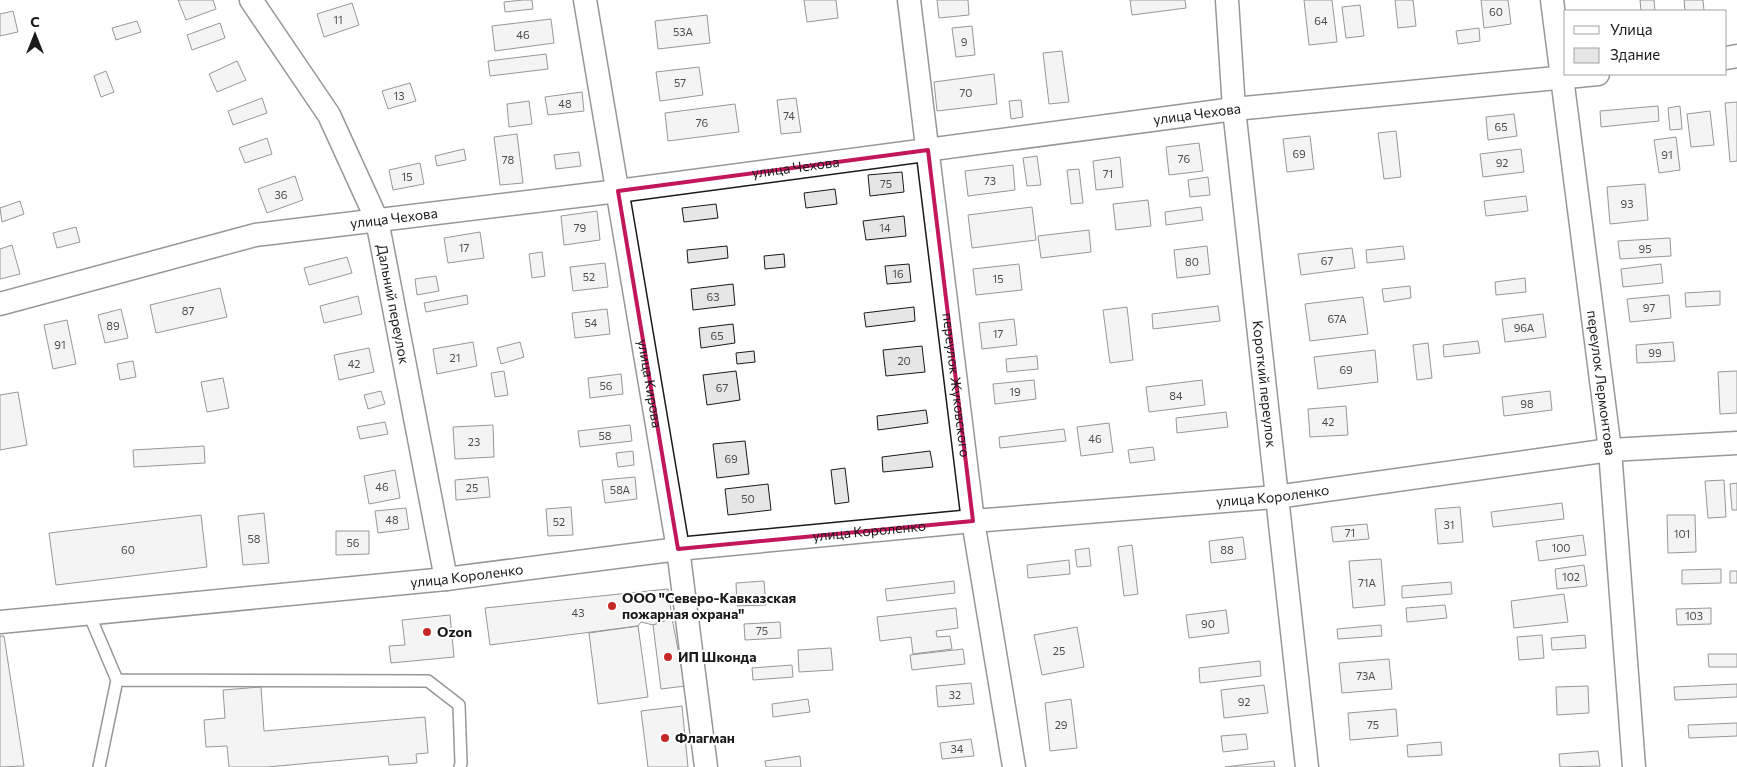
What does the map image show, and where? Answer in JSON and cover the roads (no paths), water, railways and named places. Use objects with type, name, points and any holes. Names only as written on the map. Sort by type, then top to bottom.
[{"type":"street","name":"Дальний переулок","points":[[252,0],[329,115],[377,220],[446,579]]},
{"type":"street","name":"улица Кирова","points":[[585,0],[678,548],[706,767]]},
{"type":"street","name":"переулок Жуковского","points":[[909,0],[973,521],[1014,767]]},
{"type":"street","name":"Короткий переулок","points":[[1226,0],[1234,109],[1307,767]]},
{"type":"street","name":"переулок Лермонтова","points":[[1552,0],[1610,450],[1634,767]]},
{"type":"street","name":"улица Чехова","points":[[0,304],[255,235],[618,191],[1234,109],[1589,75]]},
{"type":"street","name":"улица Короленко","points":[[0,622],[446,579],[678,548],[973,521],[1276,497],[1610,450],[1737,443]]},
{"type":"lane","points":[[89,614],[117,680],[99,767]]},
{"type":"lane","points":[[117,680],[428,682],[459,705],[462,763],[460,767]]},
{"type":"place","name":"ООО \"Северо-Кавказская пожарная охрана\"","points":[[612,606]]},
{"type":"place","name":"Ozon","points":[[427,632]]},
{"type":"place","name":"ИП Шконда","points":[[668,657]]},
{"type":"place","name":"Флагман","points":[[665,738]]}]
